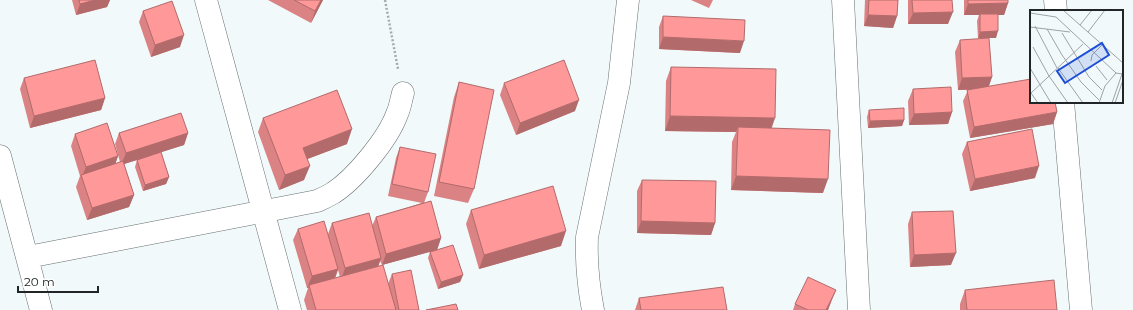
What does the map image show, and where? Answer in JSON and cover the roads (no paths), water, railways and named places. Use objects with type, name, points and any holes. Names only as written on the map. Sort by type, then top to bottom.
[{"type":"street","points":[[206,0],[290,310]]},
{"type":"street","points":[[594,310],[588,287],[586,261],[587,237],[619,83],[628,0]]},
{"type":"street","points":[[843,0],[859,310]]},
{"type":"street","points":[[1055,0],[1056,10]]},
{"type":"street","points":[[28,257],[317,201],[334,193],[354,176],[371,155],[397,115],[403,93]]},
{"type":"street","points":[[1063,103],[1081,310]]},
{"type":"street","points":[[0,156],[41,310]]}]
